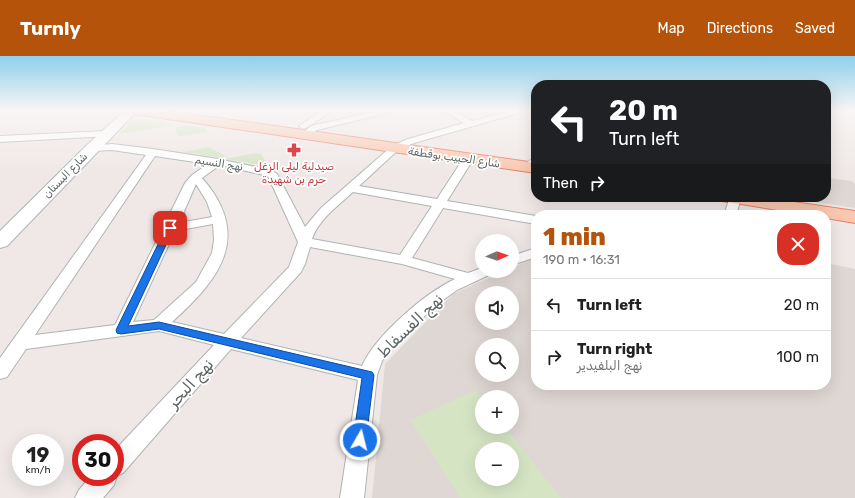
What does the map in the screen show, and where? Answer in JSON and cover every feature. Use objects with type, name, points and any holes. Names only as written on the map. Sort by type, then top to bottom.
[{"type":"main road","name":"شارع البستان","points":[[0,242],[110,131]]},
{"type":"main road","name":"شارع الحبيب بوقطفة","points":[[269,131],[469,158],[531,165]]},
{"type":"main road","points":[[758,202],[810,210]]},
{"type":"main road","points":[[831,213],[855,217]]},
{"type":"street","points":[[298,135],[304,131]]},
{"type":"street","points":[[298,135],[308,131]]},
{"type":"street","name":"نهج البحر","points":[[124,456],[228,341],[296,269],[301,259],[309,230],[325,211],[395,148],[411,141],[447,131]]},
{"type":"street","points":[[0,140],[106,134]]},
{"type":"street","name":"نهج النسيم","points":[[92,148],[112,147],[153,152],[260,169],[272,174],[305,242]]},
{"type":"street","points":[[0,372],[153,152]]},
{"type":"street","points":[[404,260],[469,158]]},
{"type":"street","points":[[121,330],[191,183],[196,177],[218,162]]},
{"type":"street","points":[[159,325],[201,285],[220,252],[219,219],[216,207],[206,188],[196,177]]},
{"type":"street","points":[[350,188],[531,219]]},
{"type":"street","points":[[291,211],[306,216],[325,211]]},
{"type":"street","points":[[170,228],[219,219]]},
{"type":"street","points":[[305,242],[475,273]]},
{"type":"street","points":[[519,258],[531,254]]},
{"type":"street","name":"نهج الفسفاط","points":[[352,498],[368,375],[376,357],[399,331],[446,290],[475,276]]},
{"type":"street","points":[[20,343],[159,325],[368,375]]},
{"type":"shaded area","points":[[831,178],[851,181],[855,184],[855,208],[814,202],[831,202]]},
{"type":"shaded area","points":[[531,259],[531,390],[831,390],[831,264],[855,269],[855,498],[372,498],[385,364],[453,294],[488,278],[519,278],[519,265]]},
{"type":"green space","points":[[122,131],[139,131],[119,134]]},
{"type":"green space","points":[[176,131],[207,131],[207,132],[178,136]]},
{"type":"green space","points":[[209,147],[225,156],[222,158],[184,152]]},
{"type":"green space","points":[[256,153],[261,154],[268,166],[224,159]]},
{"type":"green space","points":[[475,390],[475,434],[511,434],[517,442],[475,442],[475,486],[519,486],[519,445],[561,498],[460,498],[411,420]]},
{"type":"place","name":"صيدلية ليلى الزغل حرم بن شهيدة","points":[[294,150]]},
{"type":"route","points":[[170,228],[121,330],[159,325],[368,375],[360,440]]}]
